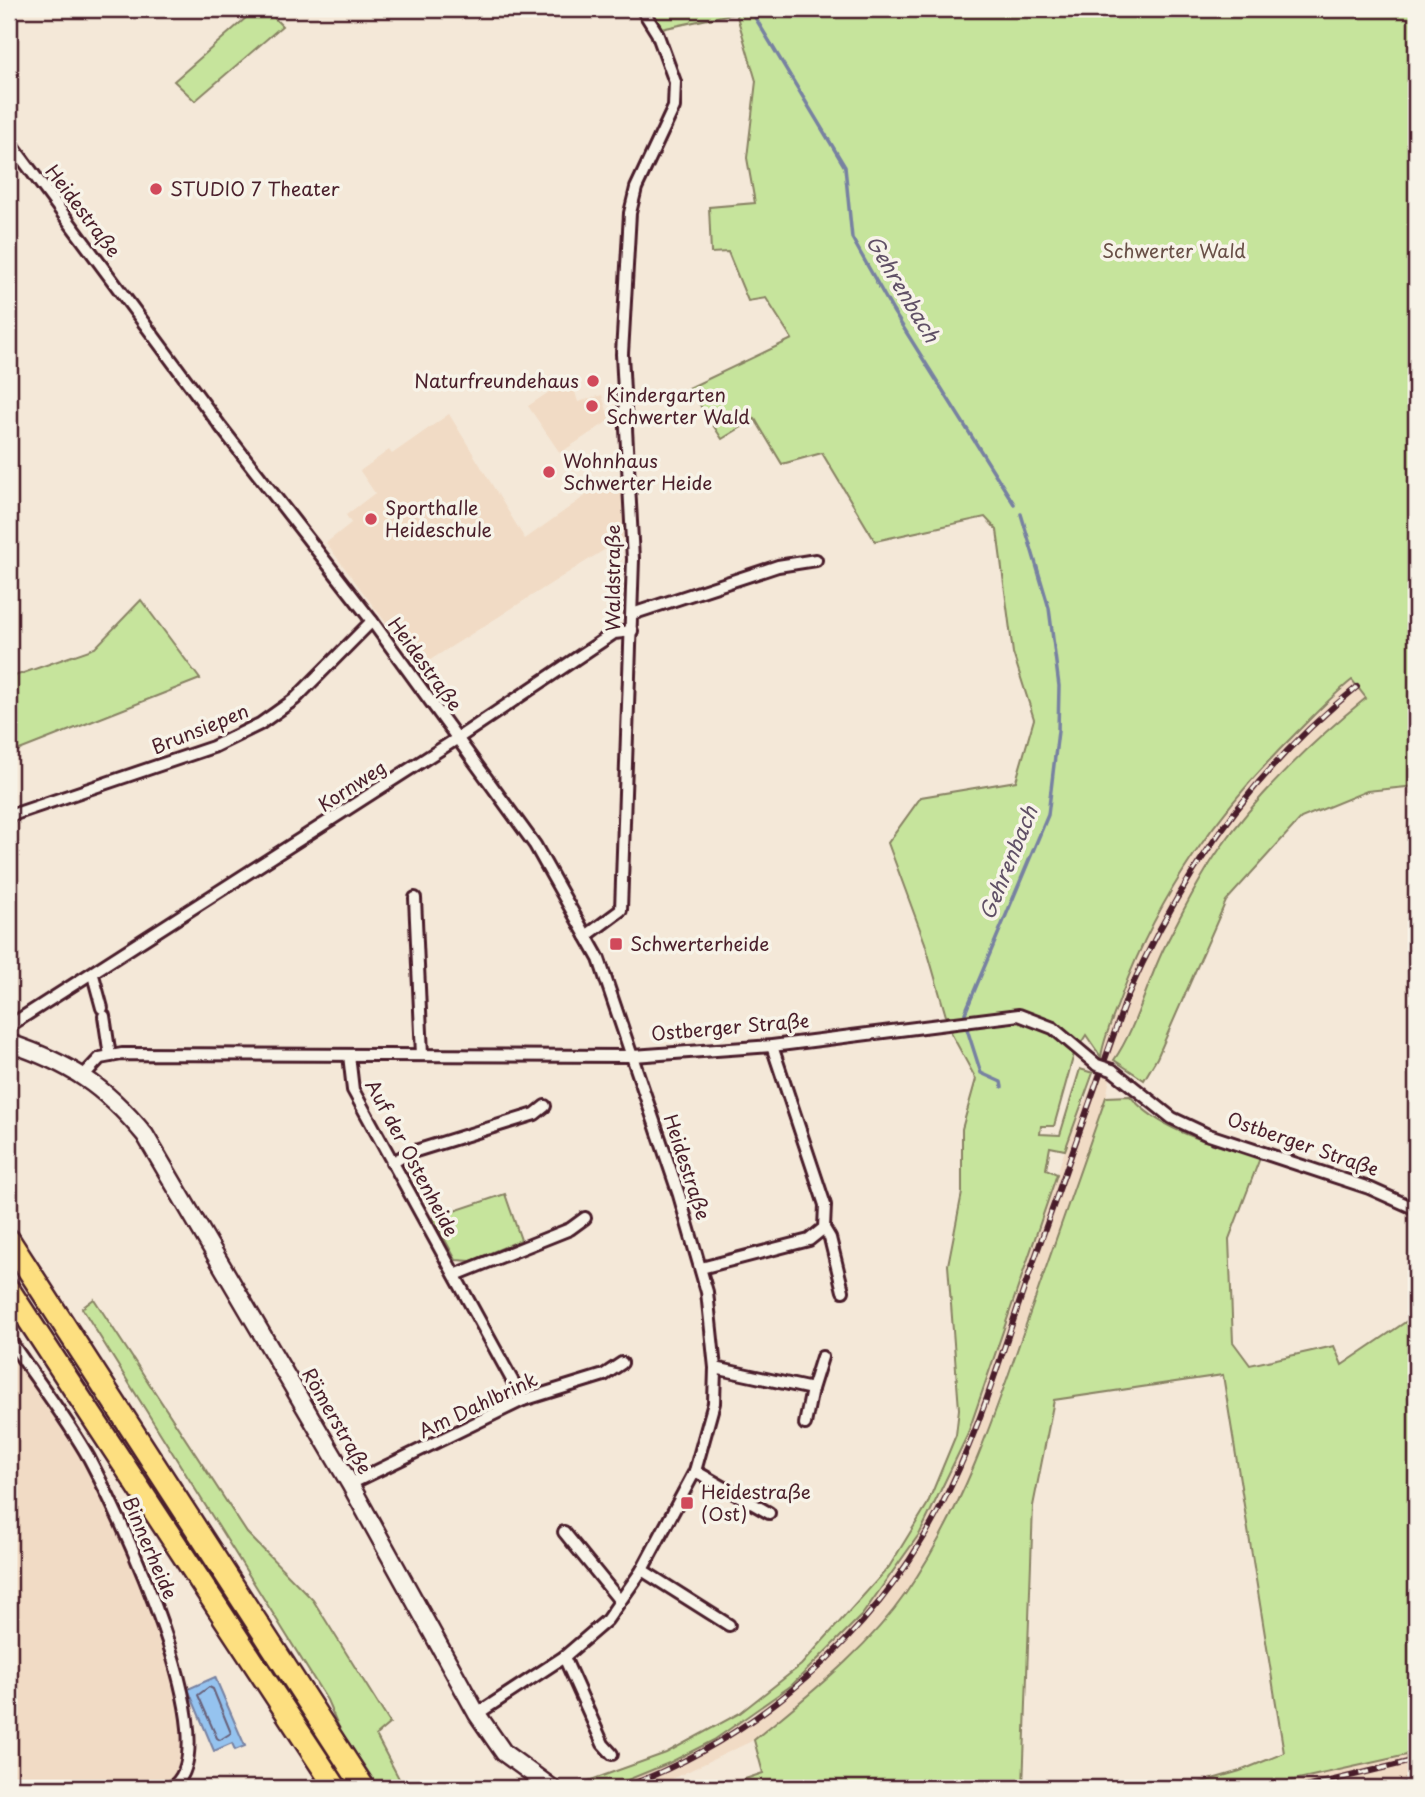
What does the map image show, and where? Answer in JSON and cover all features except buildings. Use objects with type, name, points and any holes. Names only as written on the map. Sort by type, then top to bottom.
[{"type":"highway","points":[[9,1240],[364,1788]]},
{"type":"highway","points":[[9,1290],[336,1788]]},
{"type":"street","name":"Waldstraße","points":[[586,936],[621,910],[633,559],[622,354],[630,213],[636,188],[674,107],[675,82],[657,33],[642,9]]},
{"type":"street","name":"Heidestraße","points":[[9,141],[220,427],[372,621],[535,845],[586,936],[609,986],[701,1268],[707,1292],[715,1368],[714,1403],[695,1471],[642,1570],[607,1620],[564,1657],[477,1714]]},
{"type":"street","points":[[632,614],[778,566],[816,560]]},
{"type":"street","name":"Brunsiepen","points":[[9,816],[213,747],[260,724],[295,699],[372,621]]},
{"type":"street","name":"Kornweg","points":[[9,1026],[93,975],[614,634],[632,631]]},
{"type":"street","points":[[415,898],[422,1055]]},
{"type":"street","points":[[9,1043],[42,1054],[83,1075],[92,1064],[110,1056],[103,1012],[93,975]]},
{"type":"street","name":"Ostberger Straße","points":[[110,1056],[633,1056],[772,1046],[1019,1015],[1053,1028],[1097,1065],[1112,1070],[1172,1118],[1184,1124],[1369,1188],[1416,1209]]},
{"type":"street","points":[[772,1046],[825,1205],[824,1227],[830,1238],[842,1291]]},
{"type":"street","name":"Auf der Ostenheide","points":[[349,1055],[353,1090],[523,1400]]},
{"type":"street","name":"Römerstraße","points":[[83,1075],[129,1116],[155,1149],[350,1485],[477,1714],[504,1753],[552,1788]]},
{"type":"street","points":[[393,1163],[409,1153],[536,1114],[545,1106]]},
{"type":"street","points":[[455,1275],[570,1229],[585,1217]]},
{"type":"street","points":[[701,1268],[809,1240],[824,1227]]},
{"type":"street","name":"Binnerheide","points":[[9,1339],[87,1455],[122,1521],[170,1644],[187,1722],[189,1759],[176,1785],[170,1788]]},
{"type":"street","points":[[806,1424],[812,1389],[822,1357]]},
{"type":"street","name":"Am Dahlbrink","points":[[350,1485],[523,1400],[604,1376],[622,1363]]},
{"type":"street","points":[[715,1368],[812,1389]]},
{"type":"street","points":[[695,1471],[769,1513]]},
{"type":"street","points":[[564,1532],[620,1601]]},
{"type":"street","points":[[642,1570],[729,1625]]},
{"type":"street","points":[[564,1657],[603,1744],[612,1754]]},
{"type":"shaded area","points":[[567,380],[573,385],[578,402],[602,395],[610,420],[560,453],[528,406]]},
{"type":"shaded area","points":[[449,414],[525,539],[588,494],[622,487],[623,538],[419,667],[326,543],[351,523],[346,515],[375,493],[360,471],[389,450],[392,454]]},
{"type":"shaded area","points":[[1352,680],[1366,698],[1331,726],[1245,817],[1221,847],[1114,1060],[1106,1097],[966,1489],[906,1594],[850,1659],[754,1740],[653,1788],[608,1788],[669,1763],[752,1716],[834,1645],[892,1576],[936,1505],[967,1436],[1065,1150],[1096,1074],[1103,1046],[1137,954],[1162,904],[1198,845],[1234,800],[1274,754]]},
{"type":"shaded area","points":[[9,1349],[98,1485],[175,1657],[189,1775],[166,1788],[9,1788]]},
{"type":"shaded area","points":[[1416,1753],[1416,1778],[1379,1788],[1258,1788]]},
{"type":"green space","points":[[256,9],[266,9],[282,26],[195,101],[174,81]]},
{"type":"green space","name":"Schwerter Wald","points":[[649,9],[1416,9],[1416,786],[1367,791],[1301,818],[1226,901],[1157,1058],[1144,1080],[1114,1060],[1129,1033],[1159,958],[1179,919],[1213,858],[1236,827],[1270,787],[1308,749],[1366,698],[1352,680],[1298,731],[1243,791],[1194,854],[1154,922],[1121,996],[1101,1057],[1086,1035],[1074,1054],[1054,1126],[1041,1126],[1040,1134],[1060,1135],[1080,1069],[1093,1073],[1065,1150],[1050,1147],[1046,1169],[1057,1174],[967,1436],[920,1533],[862,1615],[792,1685],[714,1740],[669,1763],[608,1788],[569,1788],[666,1753],[740,1713],[801,1665],[889,1567],[927,1505],[956,1435],[959,1409],[948,1265],[962,1193],[962,1129],[976,1079],[951,1033],[956,1016],[946,1016],[925,943],[888,843],[921,797],[1016,781],[1034,719],[1013,653],[997,530],[985,517],[875,541],[822,453],[782,464],[755,419],[722,439],[689,388],[792,339],[766,298],[748,301],[728,252],[711,253],[709,207],[755,203],[747,158],[756,81],[736,13],[661,29]]},
{"type":"green space","points":[[141,600],[200,679],[17,751],[17,726],[9,726],[9,678],[95,648]]},
{"type":"green space","points":[[1130,1096],[1143,1109],[1173,1128],[1260,1158],[1229,1239],[1233,1342],[1250,1365],[1334,1346],[1342,1365],[1416,1315],[1416,1753],[1258,1788],[1181,1788],[1240,1771],[1284,1753],[1223,1375],[1054,1400],[1033,1506],[1023,1788],[718,1788],[763,1773],[754,1740],[855,1653],[890,1614],[926,1563],[959,1499],[987,1434],[1106,1097]]},
{"type":"green space","points":[[505,1194],[521,1240],[471,1261],[456,1260],[433,1218]]},
{"type":"green space","points":[[94,1299],[247,1533],[313,1600],[390,1723],[376,1735],[404,1788],[379,1788],[340,1730],[327,1700],[82,1308]]},
{"type":"water","points":[[215,1677],[245,1746],[235,1750],[232,1743],[214,1751],[188,1689]]},
{"type":"waterway","name":"Gehrenbach","points":[[750,9],[845,167],[852,238],[893,311],[1014,504]]},
{"type":"waterway","name":"Gehrenbach","points":[[965,1013],[1048,815],[1058,731],[1059,686],[1049,608],[1021,514]]},
{"type":"waterway","points":[[967,1029],[981,1073],[1001,1082],[1002,1087]]},
{"type":"waterway","points":[[1386,1788],[1416,1780]]},
{"type":"railway","points":[[622,1788],[672,1767],[765,1711],[807,1677],[846,1640],[881,1599],[913,1555],[940,1508],[976,1427],[1127,997],[1148,952],[1196,868],[1252,790],[1319,719],[1357,687]]},
{"type":"railway","points":[[1301,1788],[1416,1760]]},
{"type":"place","name":"STUDIO 7 Theater","points":[[156,189]]},
{"type":"place","name":"Naturfreundehaus","points":[[593,381]]},
{"type":"place","name":"Kindergarten Schwerter Wald","points":[[592,406]]},
{"type":"place","name":"Wohnhaus Schwerter Heide","points":[[549,472]]},
{"type":"place","name":"Sporthalle Heideschule","points":[[371,519]]},
{"type":"place","name":"Schwerterheide","points":[[616,944]]},
{"type":"place","name":"Heidestraße (Ost)","points":[[687,1503]]}]
